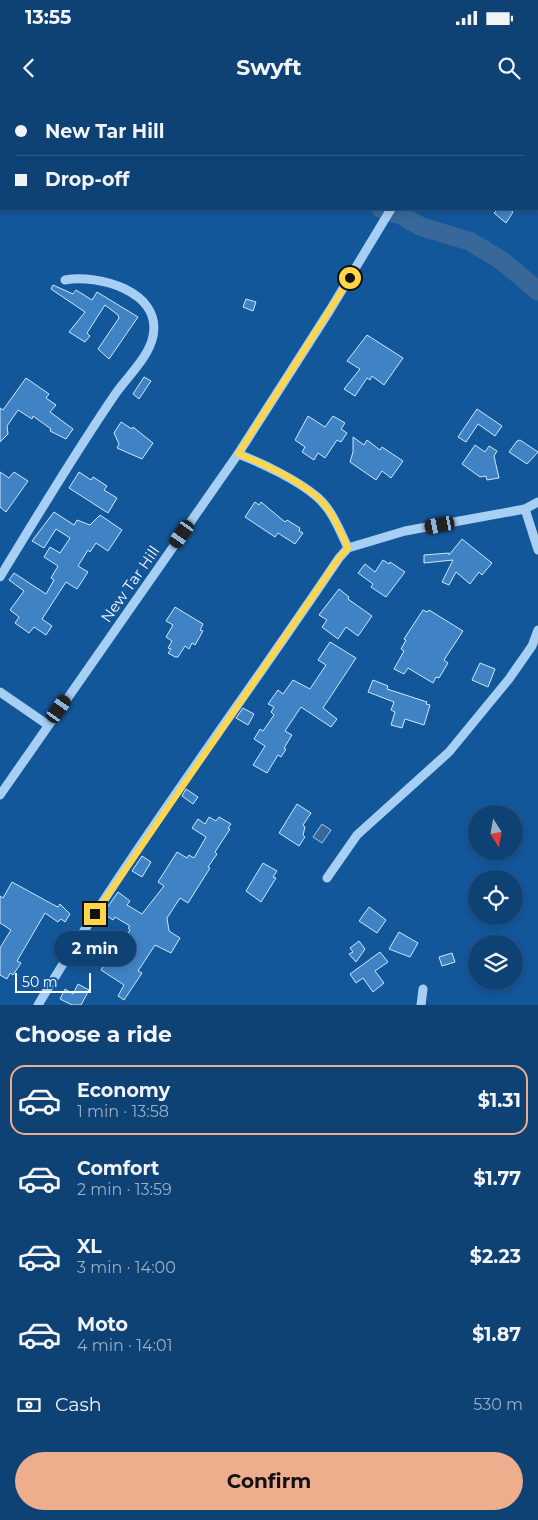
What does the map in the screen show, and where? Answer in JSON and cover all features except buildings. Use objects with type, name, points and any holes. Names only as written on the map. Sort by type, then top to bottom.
[{"type":"street","name":"New Tar Hill","points":[[0,795],[238,454],[390,210]]},
{"type":"street","points":[[0,577],[116,394],[146,352],[153,337],[154,320],[149,311],[129,291],[96,278],[64,280]]},
{"type":"street","points":[[238,454],[260,462],[316,496],[328,510],[348,548]]},
{"type":"street","points":[[38,1005],[66,957],[124,871],[339,558],[348,548],[405,532],[525,509],[538,502]]},
{"type":"street","points":[[525,509],[538,550]]},
{"type":"street","points":[[327,878],[357,836],[435,766],[455,745],[509,679],[532,646],[538,630]]},
{"type":"street","points":[[0,692],[48,725]]},
{"type":"street","points":[[421,1005],[423,989]]},
{"type":"water","points":[[322,824],[331,830],[322,843],[313,837]]},
{"type":"waterway","points":[[384,210],[401,215],[422,227],[469,241],[501,260],[538,291]]},
{"type":"route","points":[[95,914],[339,558],[348,548],[328,510],[316,496],[260,462],[238,454],[350,278]]}]
